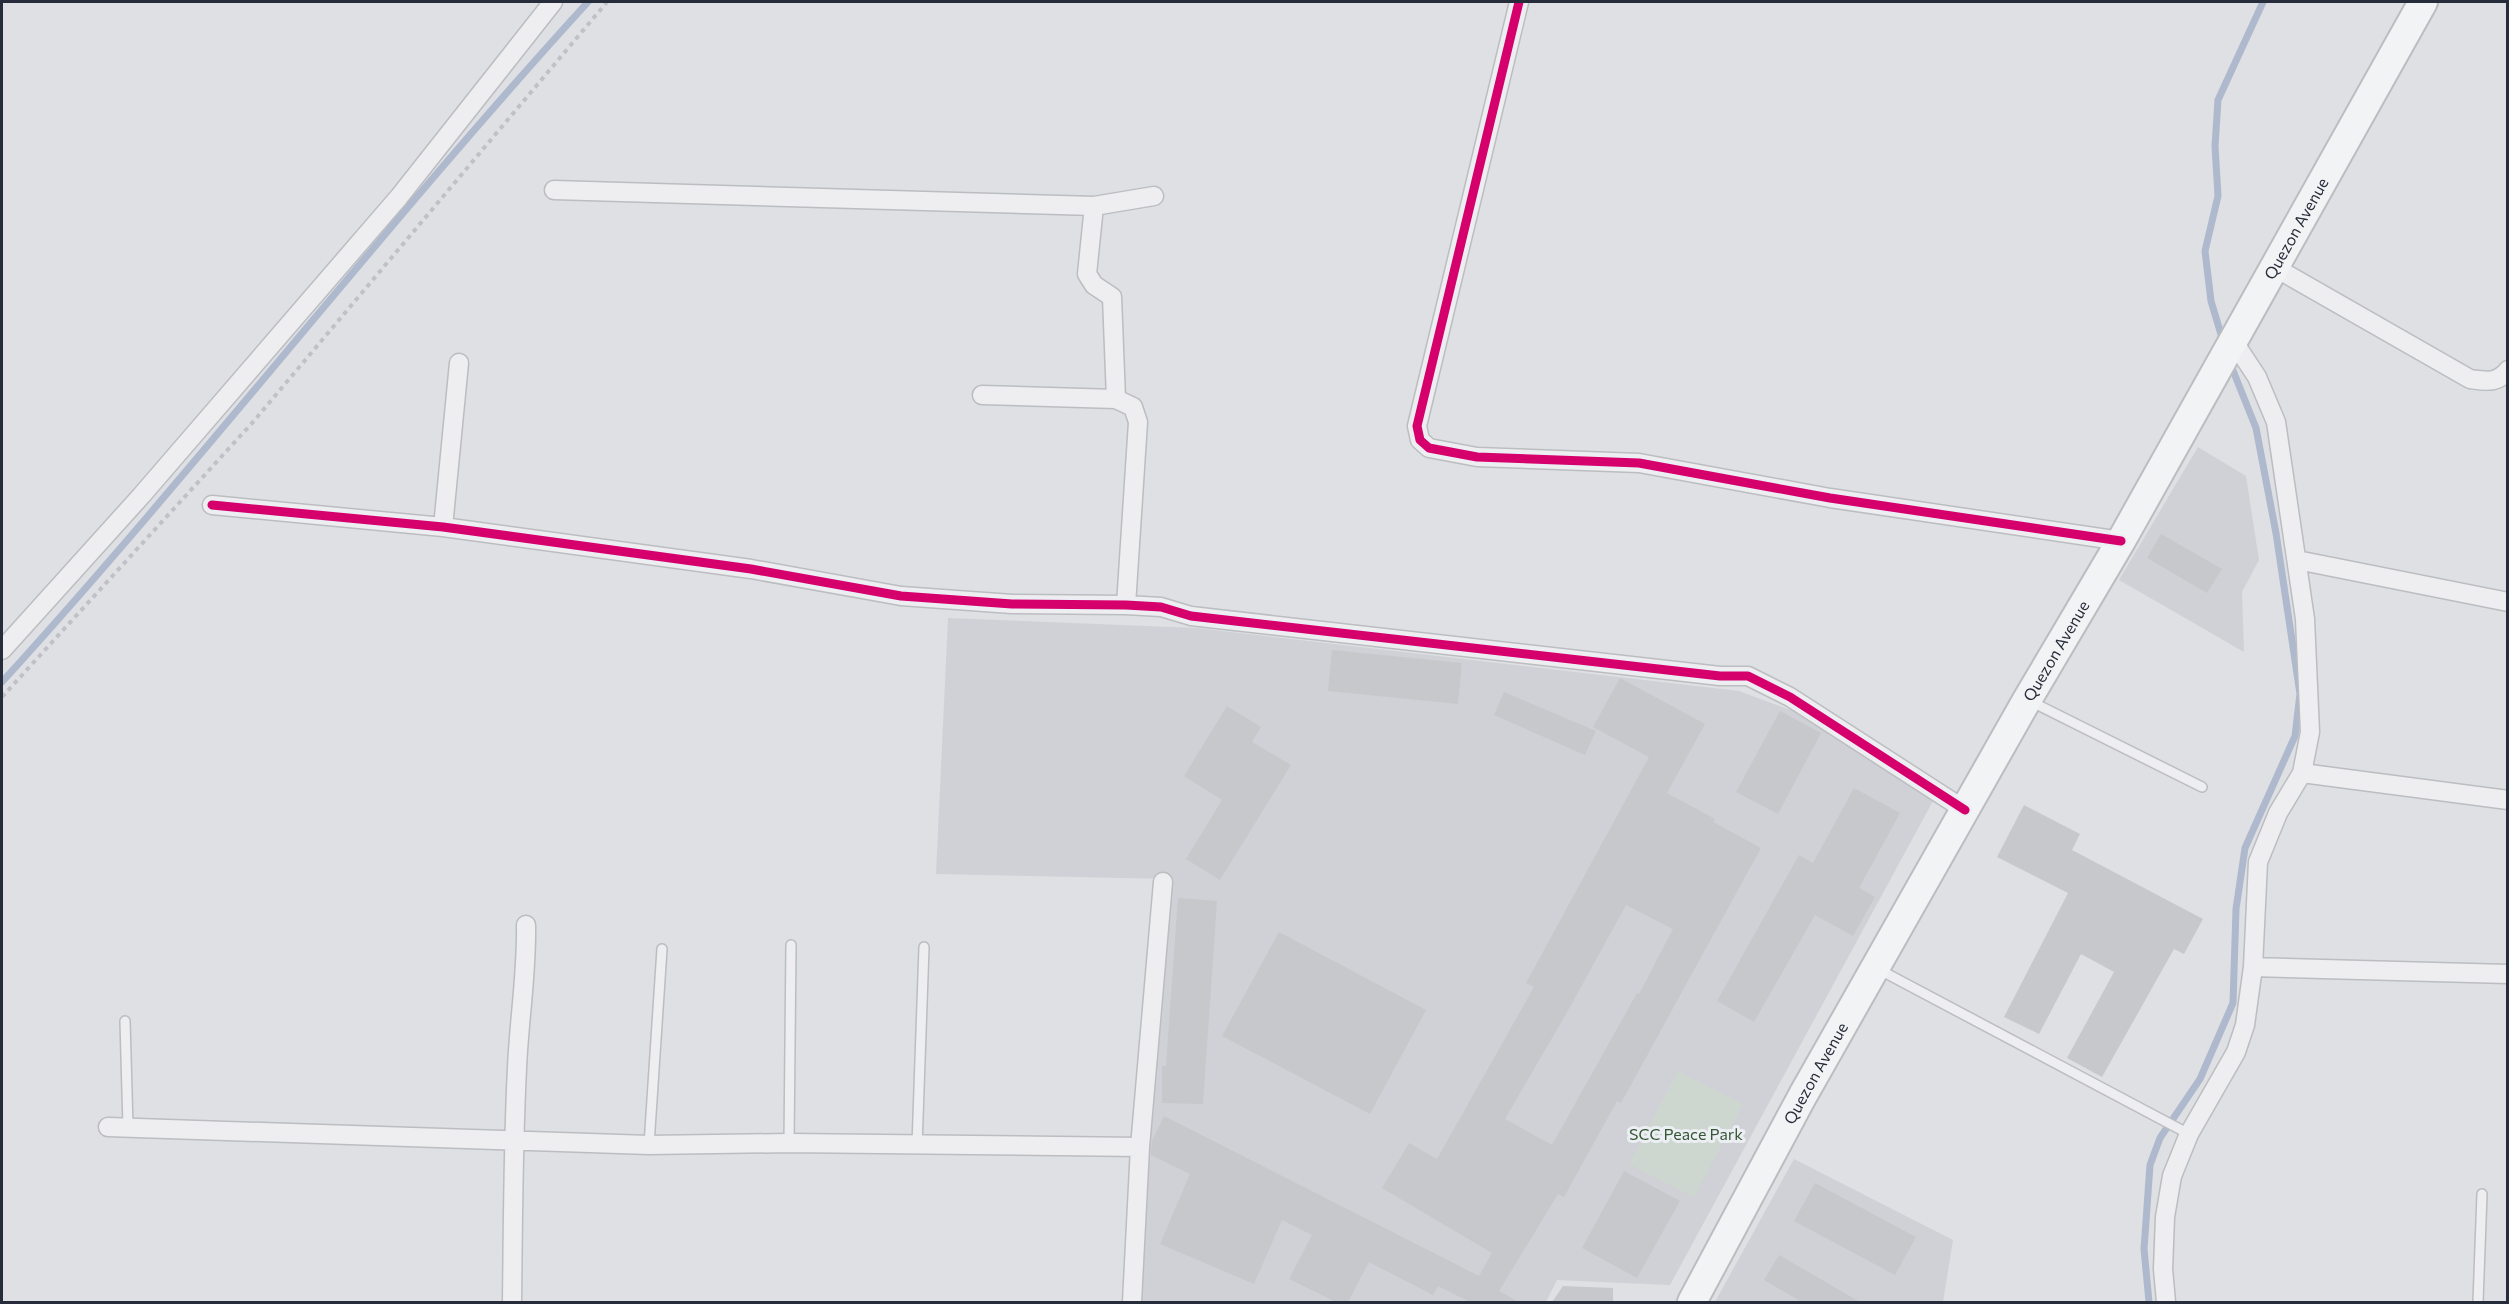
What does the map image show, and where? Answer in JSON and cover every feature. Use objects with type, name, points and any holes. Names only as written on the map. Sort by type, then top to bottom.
[{"type":"main road","name":"Quezon Avenue","points":[[1692,1302],[1803,1095],[2027,700],[2121,541],[2232,339],[2423,2]]},
{"type":"street","points":[[2,650],[141,496],[399,197],[553,2]]},
{"type":"street","points":[[1519,2],[1417,426],[1420,440],[1429,448],[1477,457],[1640,464],[1830,498],[2121,541]]},
{"type":"street","points":[[554,190],[1094,206],[1154,196]]},
{"type":"street","points":[[1094,206],[1087,274],[1094,285],[1112,297],[1116,399]]},
{"type":"street","points":[[2274,267],[2470,379],[2489,382],[2498,379],[2508,370]]},
{"type":"street","points":[[2166,1302],[2163,1269],[2165,1217],[2172,1176],[2184,1132],[2236,1052],[2246,1025],[2253,967],[2258,862],[2278,813],[2302,773],[2310,732],[2305,619],[2276,422],[2257,377],[2232,339]]},
{"type":"street","points":[[443,527],[459,363]]},
{"type":"street","points":[[982,394],[1116,399],[1133,407],[1138,422],[1126,605]]},
{"type":"street","points":[[212,505],[443,527],[751,568],[901,596],[1012,604],[1161,607],[1191,616],[1720,676],[1748,676],[1790,697],[1965,810]]},
{"type":"street","points":[[2297,560],[2508,602]]},
{"type":"street","points":[[2302,773],[2508,800]]},
{"type":"street","points":[[1132,1302],[1140,1147],[1163,882]]},
{"type":"street","points":[[512,1302],[513,1140],[526,925]]},
{"type":"street","points":[[2253,967],[2508,974]]},
{"type":"street","points":[[108,1127],[649,1145],[789,1143],[1140,1147]]},
{"type":"lane","points":[[2027,700],[2202,787]]},
{"type":"lane","points":[[789,1143],[791,945]]},
{"type":"lane","points":[[917,1146],[924,948]]},
{"type":"lane","points":[[649,1145],[662,949]]},
{"type":"lane","points":[[1876,968],[2184,1132]]},
{"type":"lane","points":[[125,1021],[128,1127]]},
{"type":"lane","points":[[2478,1302],[2482,1194]]},
{"type":"path","points":[[2,697],[253,422],[607,2]]},
{"type":"shaded area","points":[[2198,447],[2246,476],[2259,560],[2242,592],[2244,652],[2119,580]]},
{"type":"shaded area","points":[[948,618],[1197,628],[1739,691],[1793,711],[1933,801],[1670,1285],[1557,1280],[1546,1302],[1142,1302],[1149,1127],[1169,879],[936,874]]},
{"type":"shaded area","points":[[1794,1159],[1953,1240],[1943,1302],[1715,1302]]},
{"type":"green space","name":"SCC Peace Park","points":[[1678,1071],[1743,1104],[1694,1197],[1629,1164]]},
{"type":"building","points":[[2161,534],[2222,569],[2207,593],[2147,558]]},
{"type":"building","points":[[1332,650],[1462,663],[1458,704],[1328,691]]},
{"type":"building","points":[[1620,678],[1705,724],[1667,793],[1761,848],[1621,1103],[1617,1101],[1564,1197],[1558,1194],[1499,1291],[1519,1302],[1470,1302],[1438,1286],[1433,1295],[1369,1262],[1348,1302],[1336,1302],[1289,1279],[1312,1235],[1282,1220],[1254,1284],[1160,1244],[1190,1174],[1151,1155],[1152,1141],[1164,1116],[1479,1276],[1492,1253],[1382,1188],[1409,1143],[1437,1159],[1534,987],[1526,983],[1649,757],[1593,727]],"holes":[[[1626,905],[1673,929],[1639,994],[1637,993],[1552,1145],[1505,1119]]]},
{"type":"building","points":[[1504,692],[1596,731],[1585,755],[1494,715]]},
{"type":"building","points":[[1227,706],[1261,727],[1252,742],[1291,765],[1220,880],[1186,859],[1222,800],[1184,776]]},
{"type":"building","points":[[1780,711],[1821,733],[1778,814],[1736,792]]},
{"type":"building","points":[[1854,788],[1900,813],[1859,888],[1875,897],[1853,936],[1815,915],[1754,1022],[1717,1001],[1799,855],[1813,863]]},
{"type":"building","points":[[2024,805],[2080,834],[2072,850],[2203,919],[2184,954],[2174,949],[2102,1077],[2067,1058],[2114,972],[2081,954],[2039,1034],[2004,1017],[2068,893],[1997,857]]},
{"type":"building","points":[[1178,898],[1217,901],[1203,1104],[1162,1103],[1162,1066],[1166,1066]]},
{"type":"building","points":[[1279,932],[1426,1010],[1370,1114],[1222,1036]]},
{"type":"building","points":[[1624,1171],[1680,1201],[1637,1278],[1582,1248]]},
{"type":"building","points":[[1815,1183],[1916,1237],[1895,1275],[1794,1221]]},
{"type":"building","points":[[1779,1255],[1860,1302],[1802,1302],[1764,1280]]},
{"type":"building","points":[[1563,1286],[1613,1288],[1613,1302],[1552,1302]]},
{"type":"waterway","points":[[2,682],[150,514],[439,170],[588,2]]},
{"type":"waterway","points":[[2223,341],[2211,301],[2205,251],[2218,196],[2215,146],[2218,100],[2263,2]]},
{"type":"waterway","points":[[2149,1302],[2144,1249],[2150,1165],[2160,1138],[2200,1079],[2233,1003],[2236,909],[2245,848],[2295,736],[2300,694],[2276,533],[2256,428],[2230,363]]},
{"type":"cycle path","points":[[1519,2],[1417,426],[1420,440],[1429,448],[1477,457],[1639,463],[1830,498],[2121,541]]},
{"type":"cycle path","points":[[212,505],[443,527],[751,569],[901,596],[1012,604],[1161,607],[1191,616],[1720,676],[1748,676],[1790,697],[1965,810]]}]
